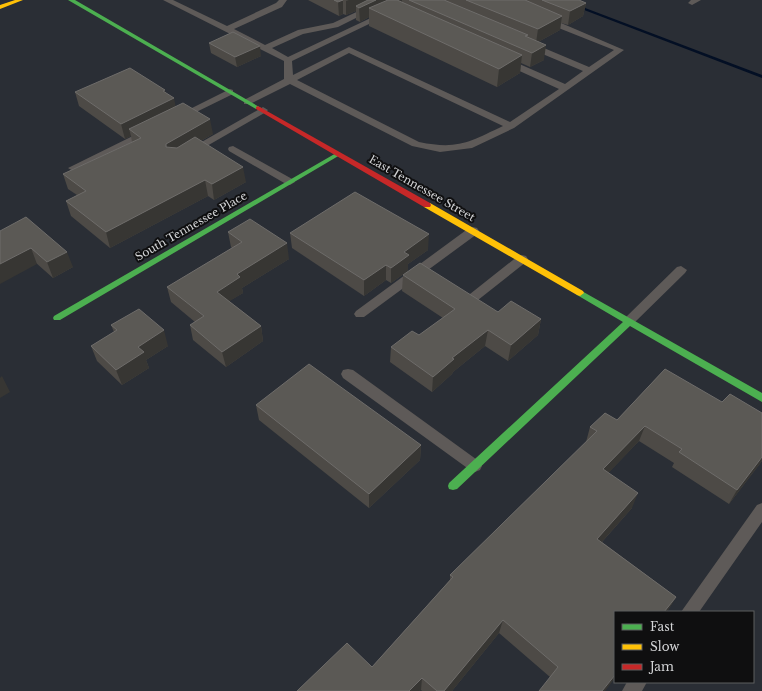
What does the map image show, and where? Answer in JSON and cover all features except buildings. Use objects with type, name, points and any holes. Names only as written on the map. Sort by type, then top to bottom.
[{"type":"street","points":[[0,7],[20,0]]},
{"type":"street","name":"East Tennessee Street","points":[[71,0],[762,398]]},
{"type":"street","name":"South Tennessee Place","points":[[57,318],[338,154]]},
{"type":"street","points":[[454,486],[629,321]]},
{"type":"lane","points":[[167,0],[288,60]]},
{"type":"lane","points":[[228,29],[279,5],[283,0]]},
{"type":"lane","points":[[265,48],[301,32],[335,25],[388,0]]},
{"type":"lane","points":[[288,60],[415,0]]},
{"type":"lane","points":[[392,11],[406,17]]},
{"type":"lane","points":[[289,80],[416,144],[440,149],[468,146],[512,126],[620,50],[539,18]]},
{"type":"lane","points":[[516,40],[590,71]]},
{"type":"lane","points":[[248,102],[349,50],[512,126]]},
{"type":"lane","points":[[493,56],[565,88]]},
{"type":"lane","points":[[288,60],[289,80]]},
{"type":"lane","points":[[173,120],[230,92]]},
{"type":"lane","points":[[182,156],[263,110]]},
{"type":"lane","points":[[73,168],[159,126]]},
{"type":"lane","points":[[233,149],[290,182]]},
{"type":"lane","points":[[360,314],[473,231]]},
{"type":"lane","points":[[474,297],[522,259]]},
{"type":"lane","points":[[629,321],[681,270]]},
{"type":"lane","points":[[348,374],[476,466]]},
{"type":"lane","points":[[689,611],[762,510]]},
{"type":"lane","points":[[631,691],[637,683]]},
{"type":"shaded area","points":[[0,0],[762,0],[762,691],[0,691]]},
{"type":"waterway","points":[[560,0],[762,77]]},
{"type":"traffic: fast","points":[[71,0],[258,108]]},
{"type":"traffic: fast","points":[[57,318],[338,154]]},
{"type":"traffic: fast","points":[[580,293],[762,398]]},
{"type":"traffic: fast","points":[[453,486],[629,321]]},
{"type":"traffic: slow","points":[[0,7],[20,0]]},
{"type":"traffic: slow","points":[[427,205],[580,293]]},
{"type":"traffic: jam","points":[[258,108],[427,205]]}]
